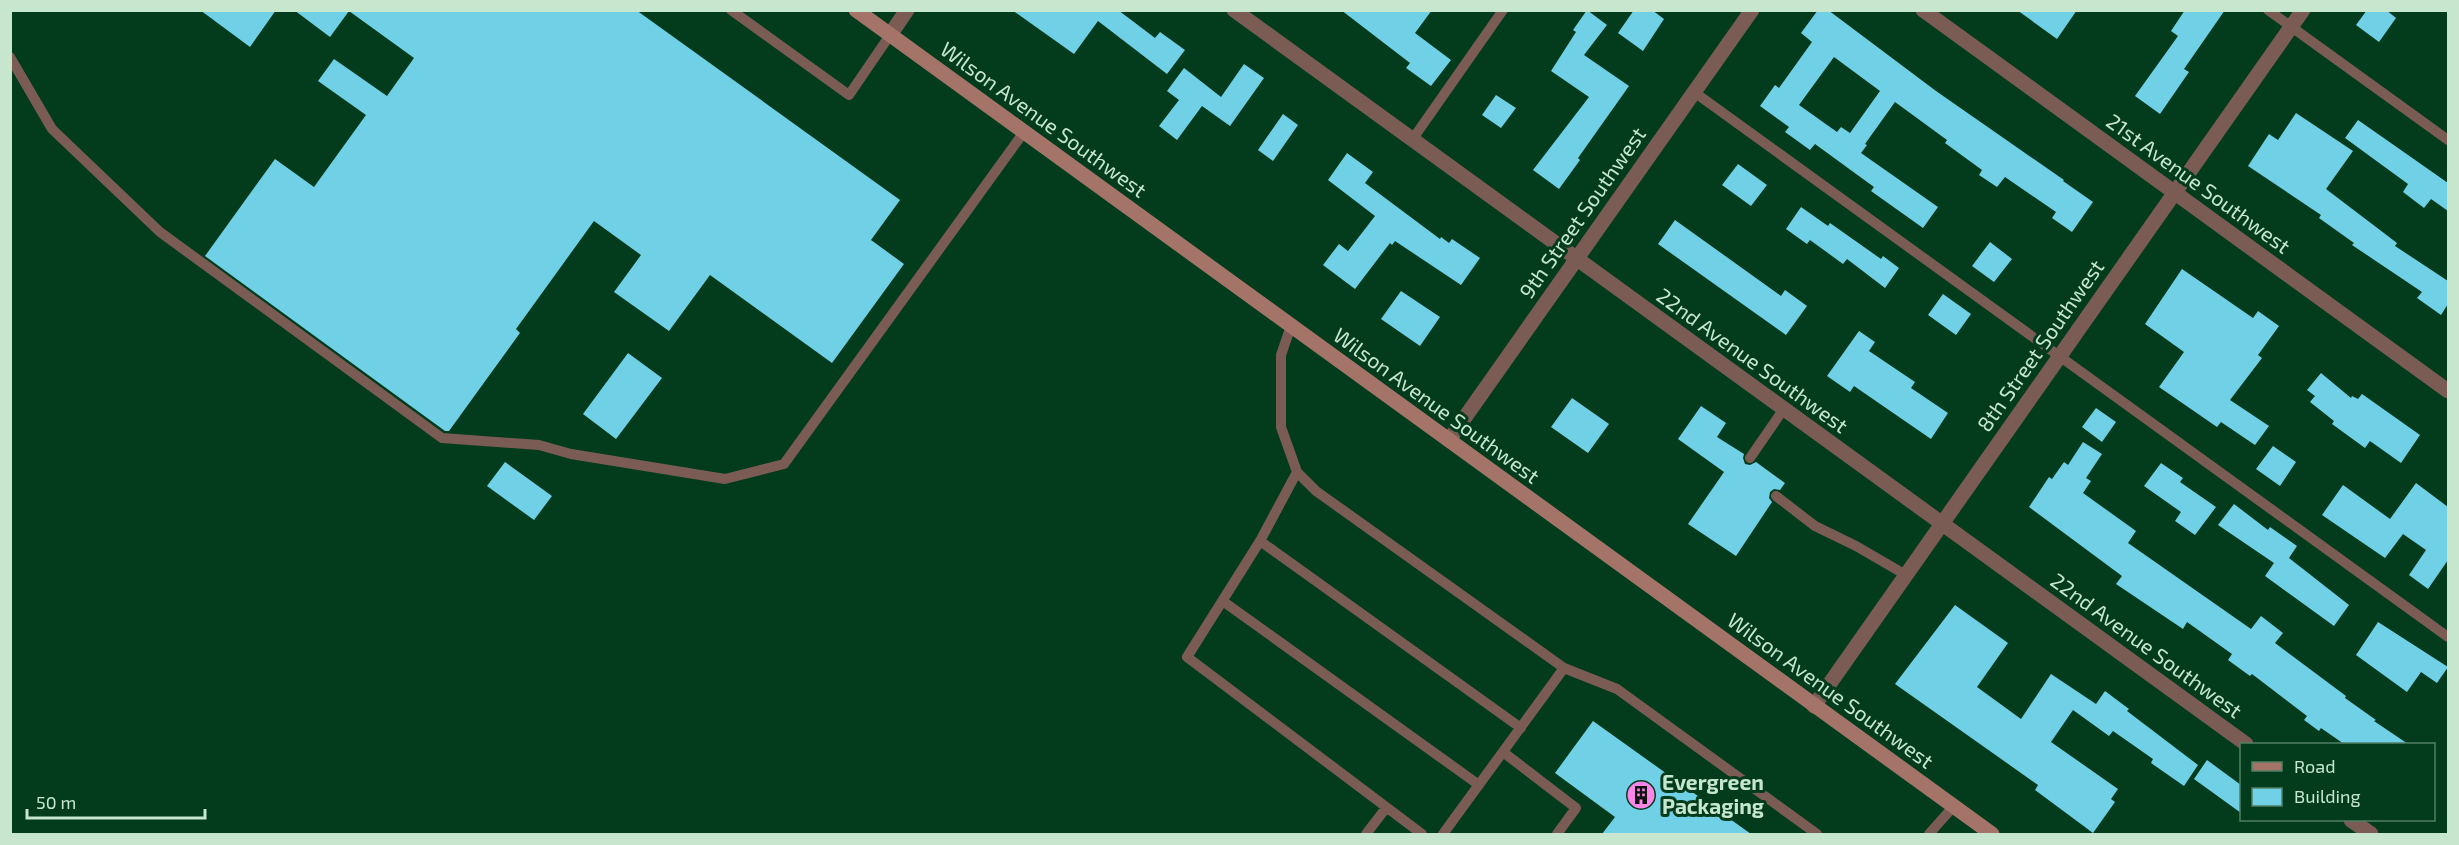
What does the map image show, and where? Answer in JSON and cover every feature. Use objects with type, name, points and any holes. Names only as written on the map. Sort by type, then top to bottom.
[{"type":"main road","name":"Wilson Avenue Southwest","points":[[856,10],[1992,834]]},
{"type":"street","points":[[890,35],[907,10]]},
{"type":"street","name":"22nd Avenue Southwest","points":[[1234,10],[2245,743]]},
{"type":"street","name":"9th Street Southwest","points":[[1449,440],[1752,10]]},
{"type":"street","name":"21st Avenue Southwest","points":[[1923,10],[2448,391]]},
{"type":"street","name":"8th Street Southwest","points":[[1814,706],[2303,10]]},
{"type":"street","points":[[2354,821],[2372,834]]},
{"type":"lane","points":[[731,10],[849,95],[890,35]]},
{"type":"lane","points":[[1412,140],[1503,10]]},
{"type":"lane","points":[[2268,10],[2448,140]]},
{"type":"lane","points":[[10,57],[52,129],[160,232],[442,438],[539,445],[571,454],[725,479],[784,464],[1024,132]]},
{"type":"lane","points":[[1694,92],[2448,637]]},
{"type":"lane","points":[[1291,326],[1281,355],[1281,427],[1297,472],[1316,491],[1564,668],[1617,689],[1817,834]]},
{"type":"lane","points":[[1750,458],[1783,410]]},
{"type":"lane","points":[[1297,472],[1224,602],[1187,657],[1422,834]]},
{"type":"lane","points":[[1776,496],[1815,526],[1856,546],[1906,575]]},
{"type":"lane","points":[[1260,541],[1521,728]]},
{"type":"lane","points":[[1224,602],[1479,785]]},
{"type":"lane","points":[[1443,834],[1564,668]]},
{"type":"lane","points":[[1503,752],[1576,808],[1557,834]]},
{"type":"lane","points":[[1929,834],[1953,807]]},
{"type":"lane","points":[[1366,834],[1386,808]]},
{"type":"building","points":[[200,10],[276,10],[250,47]]},
{"type":"building","points":[[294,10],[636,10],[900,200],[871,240],[904,264],[832,363],[710,275],[669,331],[614,292],[641,255],[594,221],[516,329],[520,333],[449,431],[445,431],[205,256],[275,159],[314,187],[366,115],[318,81],[334,59],[387,96],[414,58],[349,11],[330,37]]},
{"type":"building","points":[[1012,10],[1118,10],[1155,38],[1160,32],[1185,50],[1167,74],[1098,21],[1074,54]]},
{"type":"building","points":[[1341,10],[1432,10],[1415,33],[1451,60],[1431,86],[1406,68],[1410,63]]},
{"type":"building","points":[[1587,10],[1607,25],[1584,55],[1629,86],[1559,189],[1533,170],[1589,97],[1551,71],[1576,32],[1573,30]]},
{"type":"building","points":[[1634,10],[1652,10],[1664,19],[1643,51],[1618,33]]},
{"type":"building","points":[[1818,10],[1828,10],[1936,91],[2093,202],[2072,232],[2052,218],[2056,212],[2005,177],[1997,187],[1979,175],[1982,170],[1945,143],[1947,140],[1895,102],[1861,153],[1938,207],[1923,228],[1871,191],[1874,187],[1815,144],[1810,150],[1785,132],[1789,127],[1760,106],[1775,85],[1779,88],[1812,42],[1801,33]],"holes":[[[1834,57],[1880,91],[1850,133],[1841,127],[1837,132],[1799,105]]]},
{"type":"building","points":[[2017,10],[2077,10],[2057,39]]},
{"type":"building","points":[[2185,10],[2225,10],[2184,69],[2189,72],[2160,114],[2135,96],[2178,36],[2171,31]]},
{"type":"building","points":[[2367,10],[2386,10],[2396,18],[2379,42],[2356,25]]},
{"type":"building","points":[[1244,64],[1264,78],[1230,126],[1202,106],[1177,140],[1159,126],[1179,100],[1167,91],[1184,68],[1221,97]]},
{"type":"building","points":[[1496,95],[1516,108],[1501,128],[1482,115]]},
{"type":"building","points":[[2296,113],[2353,151],[2326,189],[2397,243],[2395,246],[2448,281],[2448,304],[2441,315],[2417,298],[2422,292],[2352,245],[2354,243],[2319,218],[2321,215],[2248,166],[2269,134],[2278,140]]},
{"type":"building","points":[[1283,114],[1298,125],[1273,161],[1258,150]]},
{"type":"building","points":[[2358,120],[2448,183],[2448,211],[2431,199],[2424,208],[2403,192],[2408,184],[2345,138]]},
{"type":"building","points":[[1347,153],[1373,172],[1365,183],[1440,239],[1441,237],[1449,243],[1452,239],[1480,258],[1461,285],[1395,241],[1392,245],[1390,243],[1355,289],[1323,265],[1339,244],[1348,251],[1375,216],[1328,180]]},
{"type":"building","points":[[1738,164],[1767,185],[1751,206],[1722,185]]},
{"type":"building","points":[[1801,207],[1828,226],[1830,223],[1881,259],[1883,256],[1899,268],[1885,288],[1847,259],[1843,264],[1810,240],[1807,244],[1786,229]]},
{"type":"building","points":[[1675,220],[1781,296],[1785,290],[1807,306],[1786,335],[1658,244]]},
{"type":"building","points":[[1990,242],[2012,259],[1994,282],[1972,266]]},
{"type":"building","points":[[2182,269],[2253,318],[2258,311],[2279,326],[2258,355],[2262,358],[2230,400],[2269,426],[2255,445],[2221,422],[2217,427],[2159,387],[2184,352],[2145,324]]},
{"type":"building","points":[[1401,291],[1440,317],[1420,346],[1381,319]]},
{"type":"building","points":[[1943,294],[1971,314],[1956,335],[1928,315]]},
{"type":"building","points":[[1859,331],[1875,342],[1869,351],[1915,382],[1911,388],[1948,413],[1931,439],[1854,386],[1850,392],[1827,376]]},
{"type":"building","points":[[628,353],[662,378],[616,439],[583,414]]},
{"type":"building","points":[[2321,373],[2351,398],[2352,396],[2358,399],[2362,394],[2420,435],[2401,463],[2370,441],[2365,448],[2332,424],[2334,421],[2310,402],[2315,396],[2307,390]]},
{"type":"building","points":[[1572,398],[1609,424],[1588,453],[1551,427]]},
{"type":"building","points":[[1701,406],[1726,423],[1717,437],[1744,454],[1745,464],[1750,465],[1756,462],[1785,483],[1780,490],[1774,489],[1770,492],[1769,498],[1772,502],[1736,556],[1688,524],[1724,472],[1678,439]]},
{"type":"building","points":[[2096,408],[2116,422],[2102,442],[2082,427]]},
{"type":"building","points":[[2083,442],[2102,454],[2086,478],[2091,481],[2083,493],[2136,531],[2128,543],[2251,629],[2261,616],[2283,633],[2275,643],[2346,696],[2345,698],[2376,720],[2374,721],[2407,743],[2343,743],[2321,728],[2319,731],[2304,720],[2307,716],[2252,674],[2250,676],[2228,660],[2232,654],[2187,622],[2183,629],[2116,584],[2122,576],[2029,507],[2049,477],[2052,479],[2064,462],[2068,465]]},
{"type":"building","points":[[2273,446],[2296,462],[2280,486],[2256,469]]},
{"type":"building","points":[[505,462],[552,496],[534,520],[487,486]]},
{"type":"building","points":[[2161,463],[2183,478],[2180,482],[2216,507],[2195,535],[2175,521],[2181,512],[2144,486]]},
{"type":"building","points":[[2416,483],[2448,507],[2448,560],[2428,589],[2409,575],[2426,550],[2403,534],[2385,558],[2322,515],[2343,485],[2390,519]]},
{"type":"building","points":[[2234,504],[2268,530],[2270,527],[2297,546],[2289,558],[2349,605],[2334,626],[2265,576],[2274,563],[2218,525]]},
{"type":"building","points":[[1955,605],[2008,643],[1977,687],[2021,719],[2051,674],[2096,704],[2105,691],[2129,709],[2127,711],[2198,765],[2184,786],[2151,763],[2153,759],[2113,731],[2109,736],[2073,710],[2051,742],[2118,789],[2111,799],[2115,802],[2093,833],[2035,790],[2038,785],[1895,684]]},
{"type":"building","points":[[2378,622],[2448,667],[2437,683],[2421,672],[2407,692],[2356,655]]},
{"type":"building","name":"Evergreen Packaging","points":[[1593,721],[1751,834],[1602,834],[1615,817],[1555,773]]},
{"type":"building","points":[[2207,760],[2240,784],[2240,812],[2194,779]]},
{"type":"place","name":"Evergreen Packaging","points":[[1641,795]]}]
